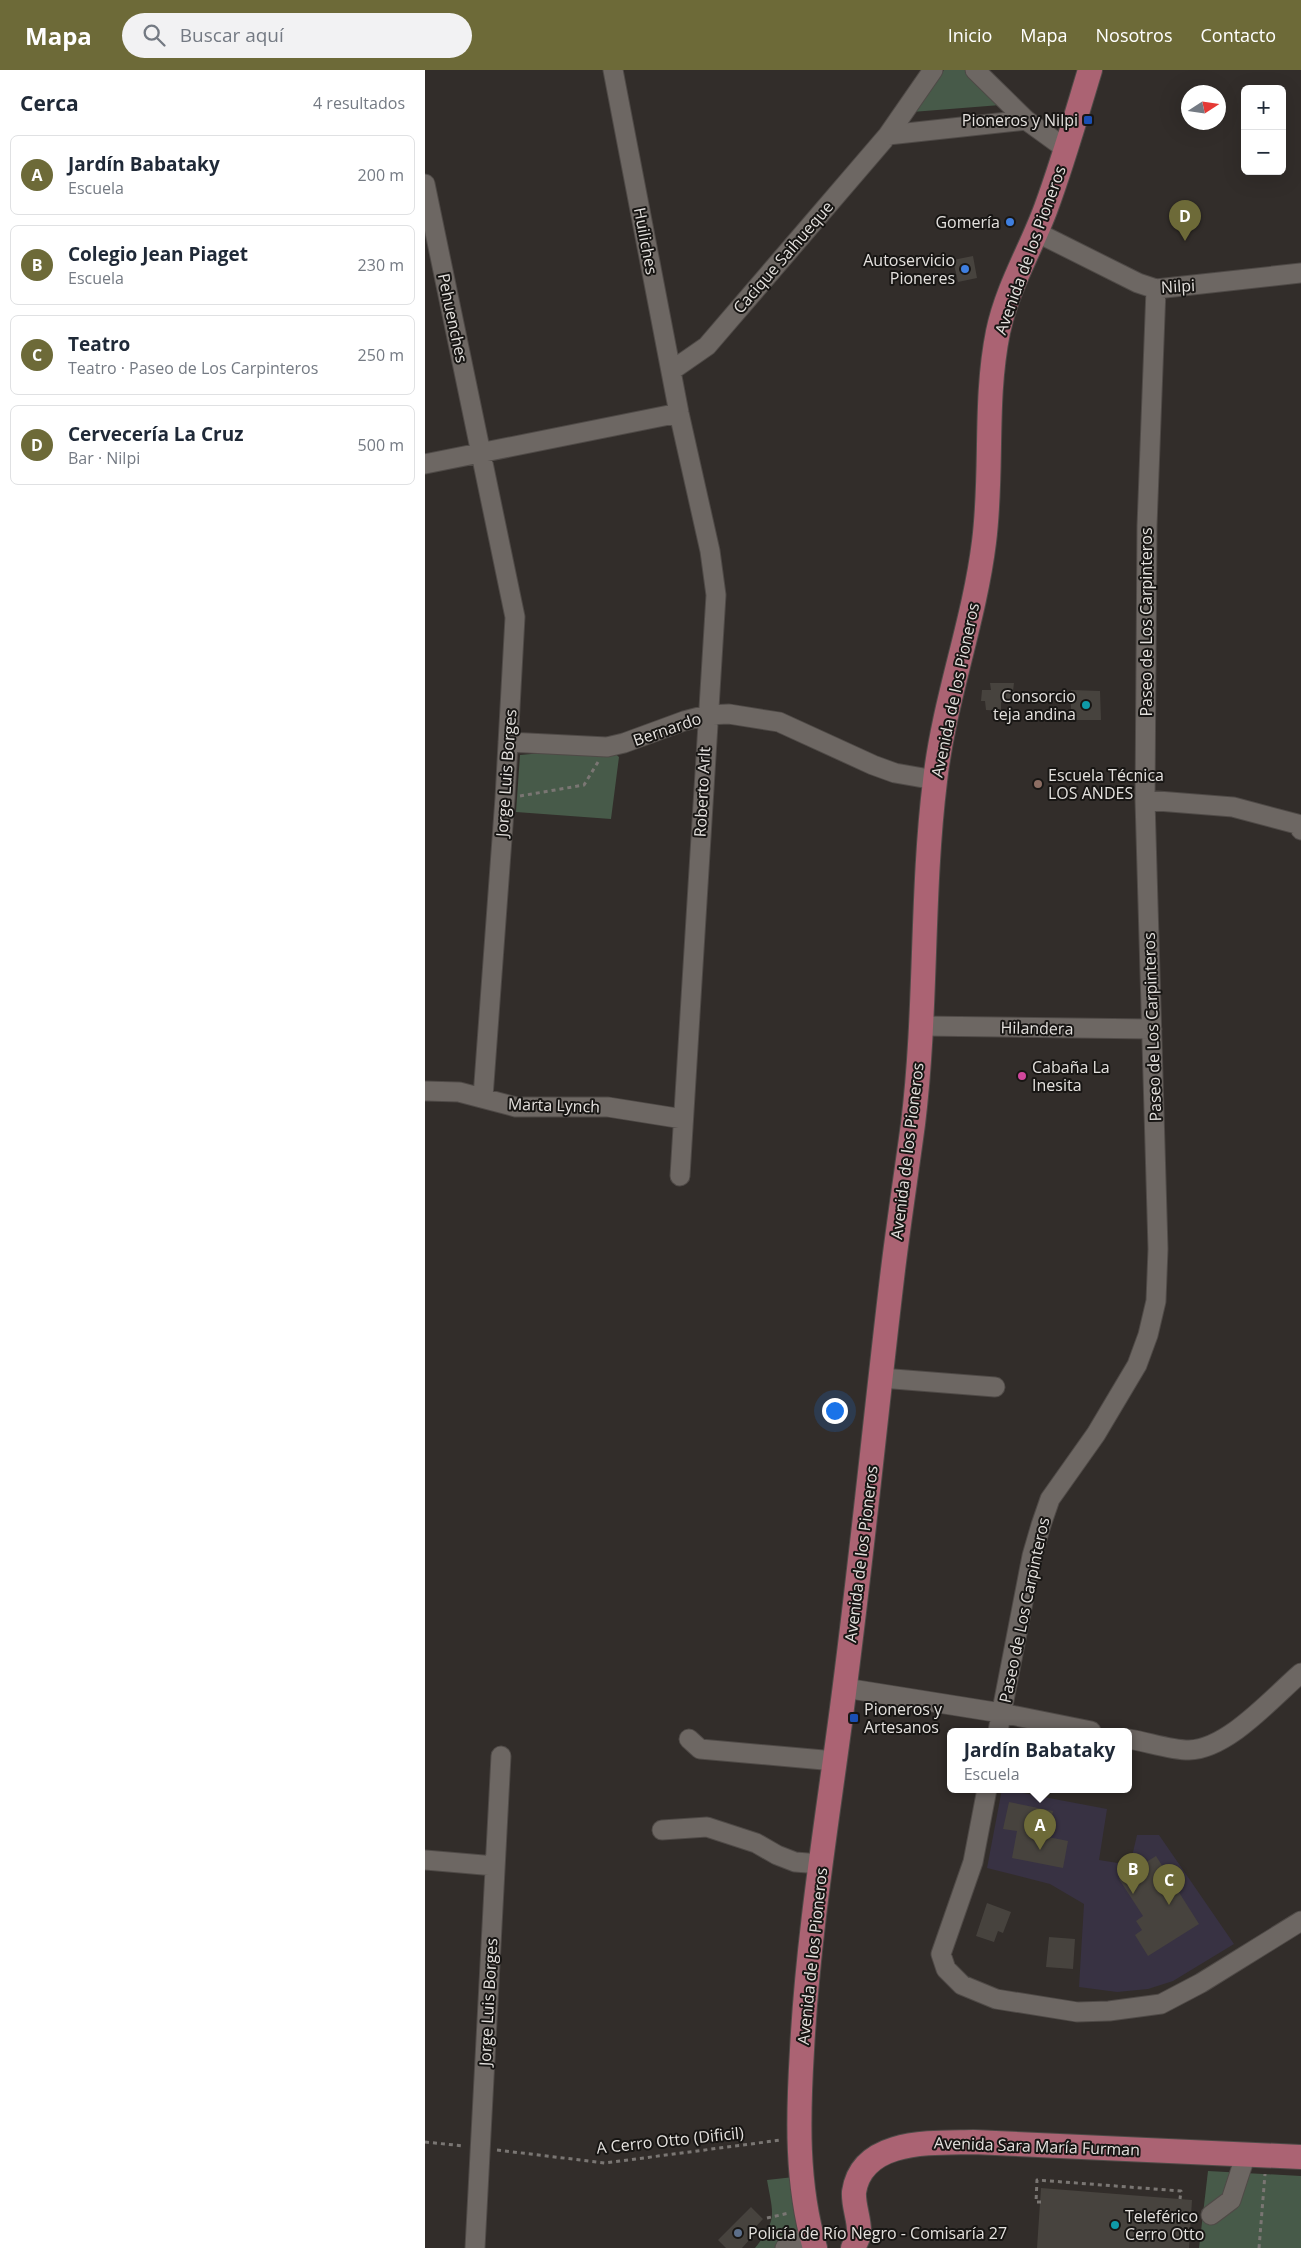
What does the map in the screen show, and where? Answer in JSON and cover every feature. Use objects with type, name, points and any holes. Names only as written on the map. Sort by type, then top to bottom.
[{"type":"main road","name":"Avenida de los Pioneros","points":[[814,2242],[803,2181],[799,2137],[798,2110],[804,2003],[845,1688],[892,1275],[914,1117],[935,780],[943,727],[974,600],[984,546],[988,502],[993,360],[1000,323],[1066,149],[1090,70]]},
{"type":"main road","name":"Avenida Sara María Furman","points":[[853,2248],[859,2234],[854,2192],[859,2174],[873,2157],[895,2149],[926,2143],[973,2142],[1301,2158]]},
{"type":"street","name":"Huiliches","points":[[613,70],[679,412]]},
{"type":"street","name":"Cacique Saihueque","points":[[671,371],[707,346],[888,135],[933,70]]},
{"type":"street","points":[[975,70],[1026,120],[1066,149]]},
{"type":"street","points":[[888,135],[1026,120]]},
{"type":"street","name":"Pehuenches","points":[[425,184],[481,453]]},
{"type":"street","name":"Nilpi","points":[[1036,232],[1138,283],[1156,288],[1301,273]]},
{"type":"street","name":"Paseo de Los Carpinteros","points":[[1000,1722],[1032,1556],[1050,1500],[1096,1434],[1137,1365],[1148,1336],[1155,1301],[1158,1249],[1145,800],[1147,526],[1156,288]]},
{"type":"street","points":[[425,464],[679,412]]},
{"type":"street","name":"Roberto Arlt","points":[[679,412],[710,552],[716,595],[707,715],[680,1176]]},
{"type":"street","name":"Jorge Luis Borges","points":[[481,453],[515,617],[505,798],[483,1097]]},
{"type":"street","name":"Bernardo","points":[[508,742],[607,746],[625,744],[684,721],[707,715],[729,714],[779,722],[873,765],[895,773],[935,780]]},
{"type":"street","points":[[1145,800],[1233,807],[1299,825]]},
{"type":"street","name":"Hilandera","points":[[921,1026],[1152,1029]]},
{"type":"street","name":"Marta Lynch","points":[[425,1090],[446,1090],[483,1097],[516,1107],[608,1107],[683,1119]]},
{"type":"street","points":[[881,1378],[995,1387]]},
{"type":"street","points":[[1132,1740],[1188,1750],[1206,1748],[1223,1741],[1301,1672]]},
{"type":"street","points":[[845,1688],[1000,1722],[1061,1728]]},
{"type":"street","points":[[689,1739],[700,1749],[835,1761]]},
{"type":"street","name":"Jorge Luis Borges","points":[[475,2248],[501,1756]]},
{"type":"street","points":[[986,1793],[973,1862],[941,1954],[946,1969],[962,1986],[996,2000],[1077,2012],[1109,2011],[1161,2004],[1201,1983],[1301,1922]]},
{"type":"street","points":[[662,1830],[707,1827],[756,1843],[777,1855],[795,1862],[821,1864]]},
{"type":"street","points":[[425,1860],[495,1866]]},
{"type":"street","points":[[1211,2214],[1231,2200],[1256,2155]]},
{"type":"street","points":[[785,2248],[802,2239],[814,2242]]},
{"type":"path","points":[[505,798],[583,785],[607,746]]},
{"type":"path","name":"A Cerro Otto (Dificil)","points":[[425,2142],[605,2163],[799,2137]]},
{"type":"path","points":[[1256,2155],[1259,2248]]},
{"type":"path","points":[[1041,2202],[1036,2202],[1037,2180],[1181,2191],[1180,2199]]},
{"type":"path","points":[[767,2218],[797,2212]]},
{"type":"shaded area","points":[[1001,1793],[1023,1793],[1107,1809],[1099,1860],[1130,1865],[1137,1835],[1159,1835],[1234,1944],[1173,1981],[1148,1989],[1117,1992],[1079,1987],[1084,1904],[1050,1884],[987,1868]]},
{"type":"green space","points":[[944,70],[976,70],[1013,104],[912,112]]},
{"type":"green space","points":[[607,747],[619,757],[611,819],[516,812],[520,755]]},
{"type":"green space","points":[[1208,2171],[1301,2176],[1301,2248],[1199,2248]]},
{"type":"green space","points":[[794,2177],[804,2234],[777,2248],[755,2248],[767,2230],[772,2216],[767,2180]]},
{"type":"building","name":"Autoservicio Pioneres","points":[[973,256],[977,278],[958,282],[953,260]]},
{"type":"building","name":"Consorcio teja andina","points":[[990,683],[1014,683],[1013,691],[1019,691],[1019,703],[1001,702],[1001,711],[986,710],[985,701],[981,701],[982,690],[991,690]]},
{"type":"building","name":"Consorcio teja andina","points":[[1071,690],[1100,691],[1101,720],[1071,720]]},
{"type":"building","points":[[1009,1802],[1053,1811],[1048,1837],[1068,1841],[1063,1868],[1012,1858],[1017,1831],[1003,1829]]},
{"type":"building","points":[[1156,1856],[1199,1924],[1148,1956],[1135,1935],[1142,1930],[1136,1921],[1143,1916],[1119,1879]]},
{"type":"building","points":[[987,1903],[1011,1912],[1003,1933],[998,1931],[994,1942],[976,1936]]},
{"type":"building","points":[[1049,1937],[1075,1939],[1073,1969],[1046,1967]]},
{"type":"building","name":"Teleférico Cerro Otto","points":[[1041,2188],[1192,2200],[1189,2248],[1037,2248]]},
{"type":"building","points":[[751,2207],[763,2219],[748,2235],[751,2238],[742,2248],[726,2248],[718,2240]]},
{"type":"place","name":"Pioneros y Nilpi","points":[[1088,120]]},
{"type":"place","name":"Gomería","points":[[1010,222]]},
{"type":"place","name":"Cervecería La Cruz","points":[[1185,241]]},
{"type":"place","name":"Autoservicio Pioneres","points":[[965,269]]},
{"type":"place","name":"Consorcio teja andina","points":[[1086,705]]},
{"type":"place","name":"Escuela Técnica LOS ANDES","points":[[1038,784]]},
{"type":"place","name":"Cabaña La Inesita","points":[[1022,1076]]},
{"type":"place","name":"Pioneros y Artesanos","points":[[854,1718]]},
{"type":"place","name":"Jardín Babataky","points":[[1040,1850]]},
{"type":"place","name":"Colegio Jean Piaget","points":[[1133,1894]]},
{"type":"place","name":"Teatro","points":[[1169,1905]]},
{"type":"place","name":"Teleférico Cerro Otto","points":[[1115,2225]]},
{"type":"place","name":"Policía de Río Negro - Comisaría 27","points":[[738,2233]]}]
